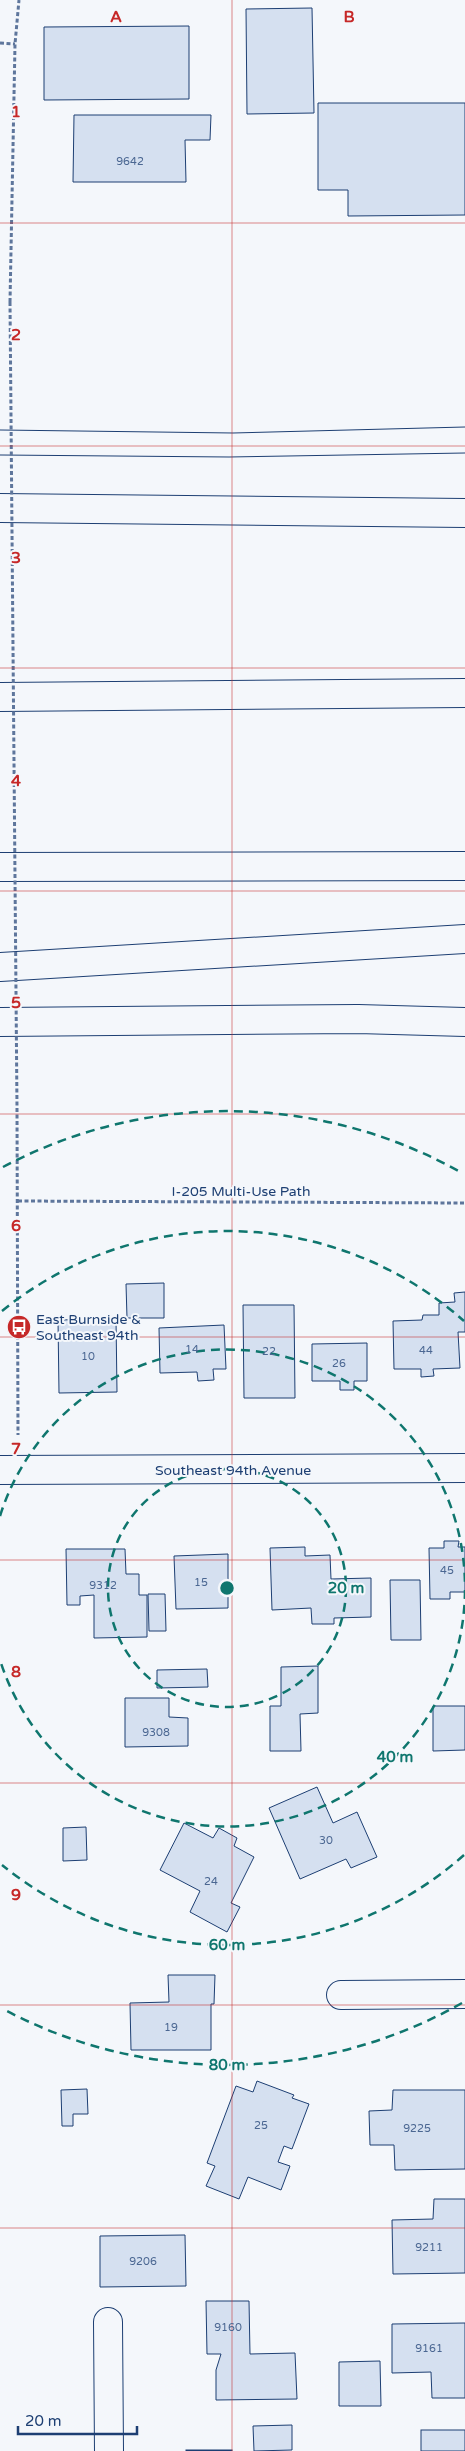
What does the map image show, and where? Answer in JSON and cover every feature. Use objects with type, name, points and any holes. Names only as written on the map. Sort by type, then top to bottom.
[{"type":"main road","points":[[0,508],[465,513]]},
{"type":"main road","points":[[0,697],[465,693]]},
{"type":"main road","points":[[0,867],[465,866]]},
{"type":"main road","points":[[0,967],[465,939]]},
{"type":"main road","points":[[0,1022],[348,1019],[465,1022]]},
{"type":"main road","name":"Southeast 94th Avenue","points":[[0,1470],[465,1468]]},
{"type":"main road","points":[[341,1995],[465,1994]]},
{"type":"main road","points":[[108,2322],[109,2451]]},
{"type":"path","points":[[18,1433],[18,1201],[10,302],[15,44],[19,0]]},
{"type":"path","points":[[0,43],[15,44]]},
{"type":"path","name":"I-205 Multi-Use Path","points":[[18,1201],[465,1203]]},
{"type":"building","points":[[312,8],[314,113],[247,114],[246,9]]},
{"type":"building","points":[[189,26],[189,99],[44,100],[44,27]]},
{"type":"building","points":[[318,103],[465,103],[465,215],[348,216],[348,190],[318,190]]},
{"type":"building","points":[[74,115],[211,115],[210,140],[185,140],[186,182],[73,182]]},
{"type":"building","points":[[164,1283],[164,1318],[127,1318],[126,1284]]},
{"type":"building","points":[[465,1292],[465,1332],[458,1332],[460,1368],[433,1369],[434,1376],[421,1377],[421,1369],[394,1369],[393,1321],[422,1320],[423,1315],[439,1315],[439,1303],[455,1302],[454,1293]]},
{"type":"building","points":[[243,1305],[294,1305],[295,1398],[244,1398]]},
{"type":"building","points":[[116,1319],[117,1392],[59,1393],[58,1320]]},
{"type":"building","points":[[224,1325],[226,1369],[213,1369],[214,1380],[198,1381],[197,1372],[160,1373],[159,1328]]},
{"type":"building","points":[[367,1343],[367,1381],[354,1381],[354,1390],[340,1390],[340,1381],[312,1381],[312,1344]]},
{"type":"building","points":[[444,1541],[459,1541],[458,1547],[465,1547],[465,1592],[450,1592],[450,1599],[430,1599],[429,1548],[444,1548]]},
{"type":"building","points":[[305,1547],[305,1556],[330,1555],[331,1579],[371,1578],[371,1617],[334,1618],[334,1624],[312,1624],[311,1608],[272,1610],[270,1548]]},
{"type":"building","points":[[66,1549],[125,1549],[126,1574],[139,1574],[139,1595],[147,1595],[147,1637],[94,1638],[94,1595],[80,1596],[80,1605],[67,1605]]},
{"type":"building","points":[[228,1554],[228,1608],[176,1609],[174,1556]]},
{"type":"building","points":[[390,1580],[420,1580],[421,1640],[391,1640]]},
{"type":"building","points":[[148,1594],[165,1594],[166,1631],[149,1631]]},
{"type":"building","points":[[318,1666],[318,1713],[300,1714],[301,1751],[270,1751],[270,1706],[281,1706],[281,1667]]},
{"type":"building","points":[[207,1669],[208,1687],[157,1688],[157,1670]]},
{"type":"building","points":[[125,1698],[169,1698],[169,1717],[188,1718],[188,1746],[125,1747]]},
{"type":"building","points":[[433,1706],[465,1706],[465,1750],[433,1751]]},
{"type":"building","points":[[317,1787],[333,1823],[357,1812],[377,1857],[351,1868],[346,1859],[300,1879],[269,1808]]},
{"type":"building","points":[[184,1823],[213,1838],[219,1828],[237,1838],[234,1846],[254,1857],[231,1903],[240,1907],[227,1932],[190,1912],[200,1891],[160,1870]]},
{"type":"building","points":[[86,1827],[87,1860],[63,1861],[63,1828]]},
{"type":"building","points":[[168,1975],[215,1975],[214,2004],[211,2004],[211,2050],[131,2050],[130,2003],[169,2002]]},
{"type":"building","points":[[257,2081],[294,2095],[292,2098],[309,2104],[292,2149],[284,2146],[278,2162],[290,2166],[281,2190],[248,2177],[239,2199],[206,2186],[215,2166],[207,2163],[236,2086],[253,2092]]},
{"type":"building","points":[[87,2089],[88,2114],[73,2114],[73,2126],[62,2126],[61,2090]]},
{"type":"building","points":[[393,2090],[465,2090],[465,2169],[395,2170],[394,2145],[370,2145],[369,2111],[392,2110]]},
{"type":"building","points":[[434,2199],[465,2199],[465,2273],[393,2274],[392,2220],[433,2219]]},
{"type":"building","points":[[185,2235],[186,2286],[100,2287],[100,2236]]},
{"type":"building","points":[[206,2301],[249,2301],[250,2354],[295,2353],[297,2399],[216,2400],[216,2370],[221,2354],[207,2354]]},
{"type":"building","points":[[465,2323],[465,2398],[432,2398],[431,2372],[392,2373],[392,2324]]},
{"type":"building","points":[[380,2361],[381,2406],[339,2406],[339,2362]]},
{"type":"building","points":[[292,2425],[292,2450],[254,2451],[253,2426]]},
{"type":"building","points":[[421,2430],[465,2430],[465,2451],[421,2451]]},
{"type":"building","points":[[232,2450],[232,2451],[186,2451]]},
{"type":"tram line","points":[[0,430],[233,433],[465,427]]},
{"type":"tram line","points":[[0,455],[229,457],[465,453]]},
{"type":"place","name":"East Burnside & Southeast 94th","points":[[19,1327]]}]
